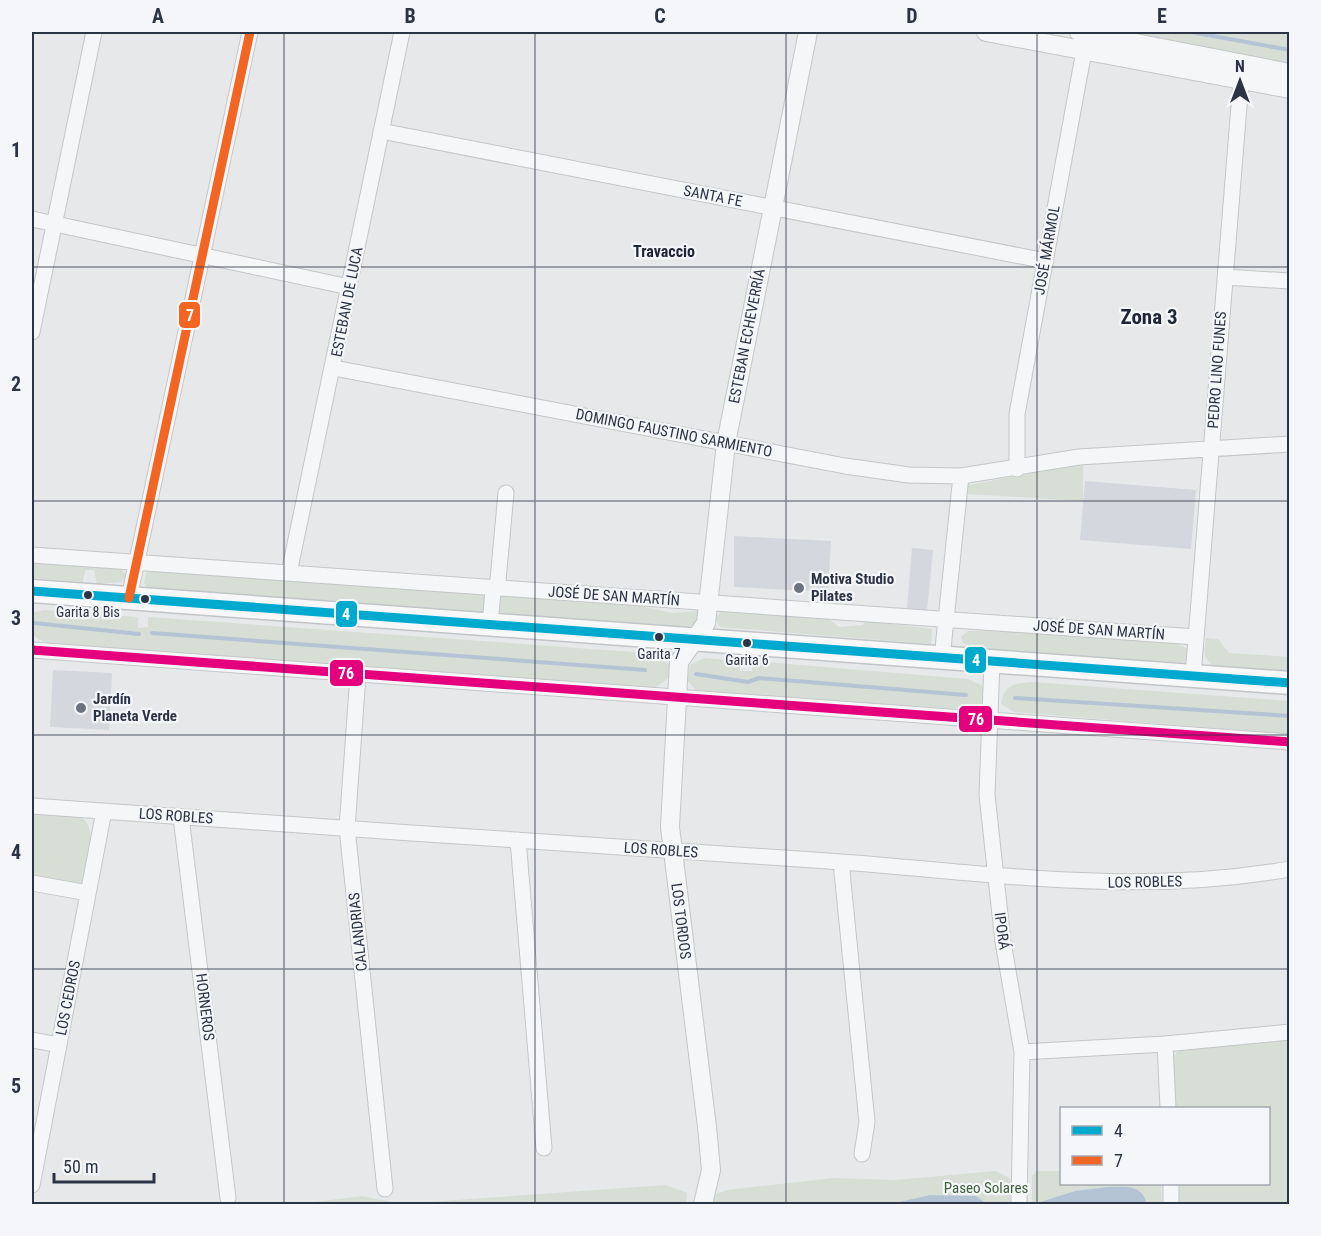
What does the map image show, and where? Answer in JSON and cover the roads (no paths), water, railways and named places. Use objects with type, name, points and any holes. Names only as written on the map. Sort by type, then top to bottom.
[{"type":"main road","points":[[32,591],[1290,683]]},
{"type":"street","points":[[32,332],[94,32]]},
{"type":"street","points":[[129,598],[250,32]]},
{"type":"street","name":"ESTEBAN DE LUCA","points":[[289,573],[334,368],[402,32]]},
{"type":"street","name":"ESTEBAN ECHEVERRÍA","points":[[694,640],[706,622],[726,443],[808,32]]},
{"type":"street","points":[[986,32],[1083,38],[1241,72],[1290,89]]},
{"type":"street","name":"JOSÉ MÁRMOL","points":[[1017,469],[1017,414],[1046,261],[1083,38]]},
{"type":"street","points":[[1241,72],[1290,73]]},
{"type":"street","name":"PEDRO LINO FUNES","points":[[1193,676],[1241,72]]},
{"type":"street","name":"SANTA FE","points":[[381,131],[1046,261]]},
{"type":"street","points":[[32,219],[349,287]]},
{"type":"street","points":[[1225,277],[1290,281]]},
{"type":"street","name":"DOMINGO FAUSTINO SARMIENTO","points":[[334,368],[726,443],[909,475],[961,476],[1017,469],[1079,457],[1290,444]]},
{"type":"street","points":[[942,658],[961,476]]},
{"type":"street","points":[[489,624],[494,588],[498,580],[506,493]]},
{"type":"street","name":"JOSÉ DE SAN MARTÍN","points":[[32,555],[1196,637]]},
{"type":"street","name":"LOS TORDOS","points":[[694,640],[680,662],[670,827],[709,1148],[710,1184],[703,1204]]},
{"type":"street","points":[[32,650],[1290,742]]},
{"type":"street","name":"IPORÁ","points":[[992,661],[987,795],[994,875],[1022,1052],[1019,1202]]},
{"type":"street","name":"CALANDRIAS","points":[[358,675],[347,828],[385,1189]]},
{"type":"street","name":"LOS ROBLES","points":[[32,806],[841,862],[1113,884],[1186,882],[1290,869]]},
{"type":"street","name":"LOS CEDROS","points":[[32,1185],[104,811]]},
{"type":"street","name":"HORNEROS","points":[[181,817],[228,1198]]},
{"type":"street","points":[[518,840],[544,1148]]},
{"type":"street","points":[[841,862],[867,1122],[862,1154]]},
{"type":"street","points":[[32,883],[88,893]]},
{"type":"street","points":[[1022,1052],[1165,1044],[1290,1032]]},
{"type":"street","points":[[32,1040],[58,1045]]},
{"type":"street","points":[[1165,1044],[1168,1107]]},
{"type":"street","points":[[1171,1185],[1172,1204]]},
{"type":"water","points":[[1127,1187],[1137,1190],[1147,1204],[1034,1204],[1075,1191]]},
{"type":"water","points":[[930,1195],[976,1196],[987,1204],[890,1204]]},
{"type":"waterway","points":[[1191,32],[1290,50]]},
{"type":"waterway","points":[[34,623],[139,634]]},
{"type":"waterway","points":[[152,633],[645,670]]},
{"type":"waterway","points":[[696,674],[748,682],[759,678],[966,695]]},
{"type":"waterway","points":[[1015,698],[1290,716]]},
{"type":"place","name":"Motiva Studio Pilates","points":[[799,588]]},
{"type":"place","name":"Garita 8 Bis","points":[[88,595]]},
{"type":"place","name":"Garita 7","points":[[659,637]]},
{"type":"place","name":"Garita 6","points":[[747,643]]},
{"type":"place","name":"Jardín Planeta Verde","points":[[81,708]]},
{"type":"district","name":"Travaccio","points":[[664,251]]},
{"type":"district","name":"Zona 3","points":[[1149,317]]},
{"type":"park label","name":"Paseo Solares","points":[[986,1188]]}]
